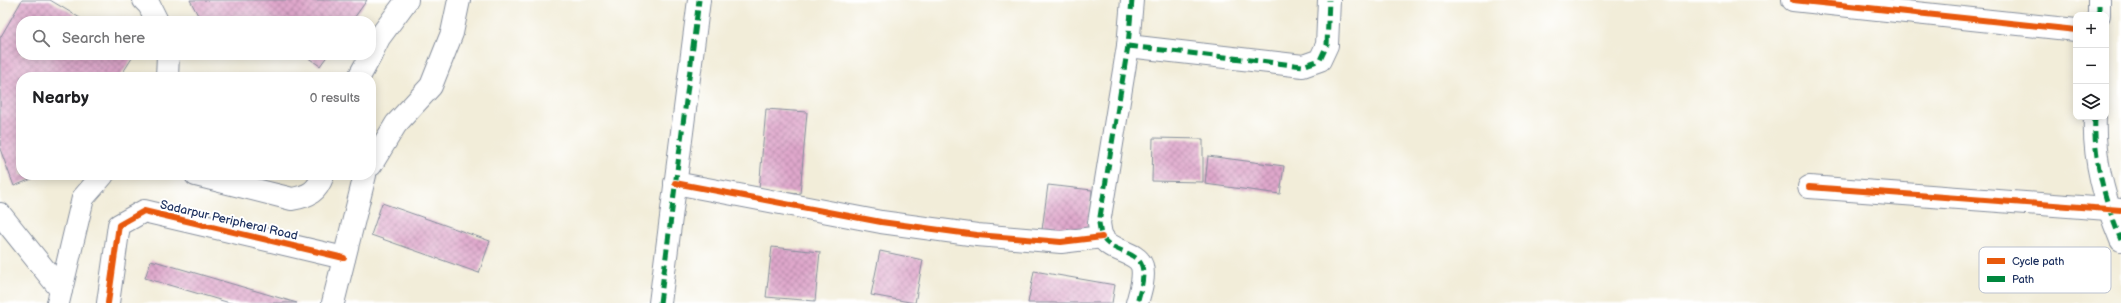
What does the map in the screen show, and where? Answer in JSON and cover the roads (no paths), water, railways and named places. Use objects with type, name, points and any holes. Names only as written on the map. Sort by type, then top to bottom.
[{"type":"street","points":[[144,0],[149,5],[154,16]]},
{"type":"street","points":[[376,44],[406,0]]},
{"type":"street","points":[[376,157],[396,124],[431,86],[452,34],[458,0]]},
{"type":"street","points":[[660,303],[699,0]]},
{"type":"street","points":[[1132,0],[1128,46],[1099,223],[1102,238],[1112,248],[1133,256],[1142,265],[1143,278],[1137,303]]},
{"type":"street","points":[[1128,46],[1303,66],[1320,60],[1327,45],[1328,0]]},
{"type":"street","points":[[1792,0],[1853,3],[2073,30]]},
{"type":"street","points":[[2099,12],[2100,0]]},
{"type":"street","points":[[167,72],[168,60]]},
{"type":"street","points":[[362,72],[368,60]]},
{"type":"street","points":[[2095,120],[2094,136],[2115,210],[2121,240]]},
{"type":"street","points":[[60,297],[83,198],[99,180]]},
{"type":"street","points":[[216,180],[292,199],[308,196],[320,184],[321,180]]},
{"type":"street","points":[[333,303],[363,180]]},
{"type":"street","points":[[675,183],[881,222],[977,235],[1061,242],[1102,238]]},
{"type":"street","points":[[1809,187],[2115,210]]},
{"type":"street","name":"Sadarpur Peripheral Road","points":[[108,303],[119,225],[144,211],[344,258]]},
{"type":"street","points":[[0,214],[60,297]]}]
